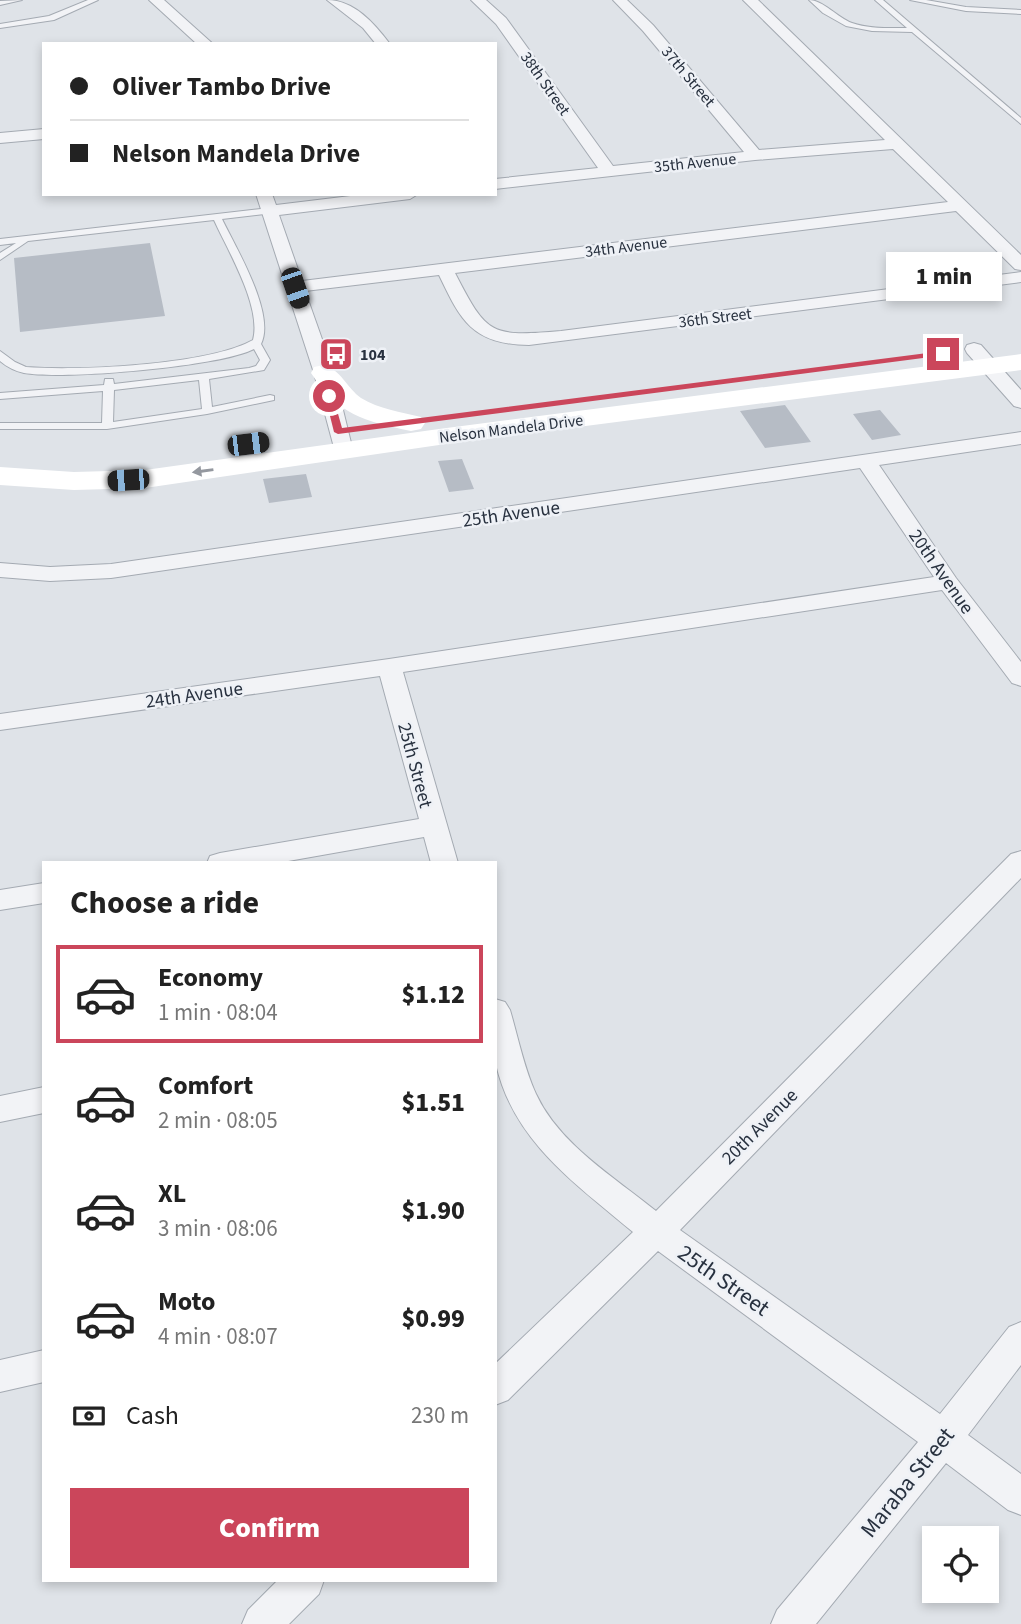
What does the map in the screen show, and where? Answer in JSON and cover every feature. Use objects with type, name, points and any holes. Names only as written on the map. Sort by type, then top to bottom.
[{"type":"main road","name":"Nelson Mandela Drive","points":[[0,455],[68,461],[107,460],[341,441],[982,358],[1021,343]]},
{"type":"main road","name":"Nelson Mandela Drive","points":[[0,476],[74,481],[134,480],[341,441],[411,423],[982,358],[1021,362]]},
{"type":"main road","points":[[324,373],[335,391],[350,404],[370,414],[411,423]]},
{"type":"street","points":[[156,0],[204,42]]},
{"type":"street","points":[[334,0],[368,25],[381,42]]},
{"type":"street","name":"38th Street","points":[[478,0],[509,30],[608,171]]},
{"type":"street","name":"37th Street","points":[[620,0],[648,28],[755,155]]},
{"type":"street","points":[[750,0],[1021,265]]},
{"type":"street","points":[[0,138],[42,134]]},
{"type":"street","name":"35th Avenue","points":[[497,184],[755,155],[895,144]]},
{"type":"street","points":[[341,441],[324,373],[267,202],[374,196]]},
{"type":"street","name":"34th Avenue","points":[[295,288],[958,206]]},
{"type":"street","name":"36th Street","points":[[444,268],[478,327],[505,338],[526,340],[1021,277]]},
{"type":"street","points":[[982,358],[1021,402]]},
{"type":"street","name":"25th Avenue","points":[[0,570],[50,574],[111,571],[867,463],[1021,438]]},
{"type":"street","name":"20th Avenue","points":[[867,463],[948,582],[1021,678]]},
{"type":"street","name":"24th Avenue","points":[[0,722],[388,667],[948,582]]},
{"type":"street","name":"25th Street","points":[[388,667],[444,861]]},
{"type":"street","points":[[232,861],[433,826]]},
{"type":"street","name":"20th Avenue","points":[[497,1386],[627,1257],[657,1233],[1021,861]]},
{"type":"street","points":[[0,901],[42,893]]},
{"type":"street","name":"25th Street","points":[[497,1015],[521,1096],[540,1128],[564,1154],[657,1233],[1021,1497]]},
{"type":"street","points":[[0,1109],[42,1100]]},
{"type":"street","name":"Maraba Street","points":[[791,1624],[943,1439],[1021,1338]]},
{"type":"street","points":[[0,1376],[42,1366]]},
{"type":"street","points":[[262,1624],[303,1582]]},
{"type":"lane","points":[[0,3],[18,0]]},
{"type":"lane","points":[[0,26],[51,18],[94,0]]},
{"type":"lane","points":[[813,0],[832,18],[851,26],[914,30]]},
{"type":"lane","points":[[879,0],[1021,122]]},
{"type":"lane","points":[[914,0],[966,9],[1021,12]]},
{"type":"lane","points":[[51,18],[60,5]]},
{"type":"lane","points":[[0,242],[217,217],[267,202]]},
{"type":"lane","points":[[217,217],[244,271],[261,331],[256,344]]},
{"type":"lane","points":[[0,257],[32,238]]},
{"type":"lane","points":[[0,354],[10,364],[26,370],[111,370],[221,356],[256,344]]},
{"type":"lane","points":[[0,396],[108,388],[260,368],[265,357],[256,344]]},
{"type":"lane","points":[[107,426],[111,370]]},
{"type":"lane","points":[[204,376],[207,411]]},
{"type":"lane","points":[[0,426],[107,426],[207,411],[270,398]]},
{"type":"building","points":[[150,243],[165,316],[20,332],[14,258]]},
{"type":"building","points":[[785,405],[811,442],[765,448],[740,411]]},
{"type":"building","points":[[880,410],[901,435],[872,440],[853,414]]},
{"type":"building","points":[[462,459],[474,489],[449,492],[438,461]]},
{"type":"building","points":[[306,474],[312,497],[269,503],[263,479]]},
{"type":"place","name":"104","points":[[336,354]]},
{"type":"route","points":[[329,396],[338,432],[943,354]]}]
